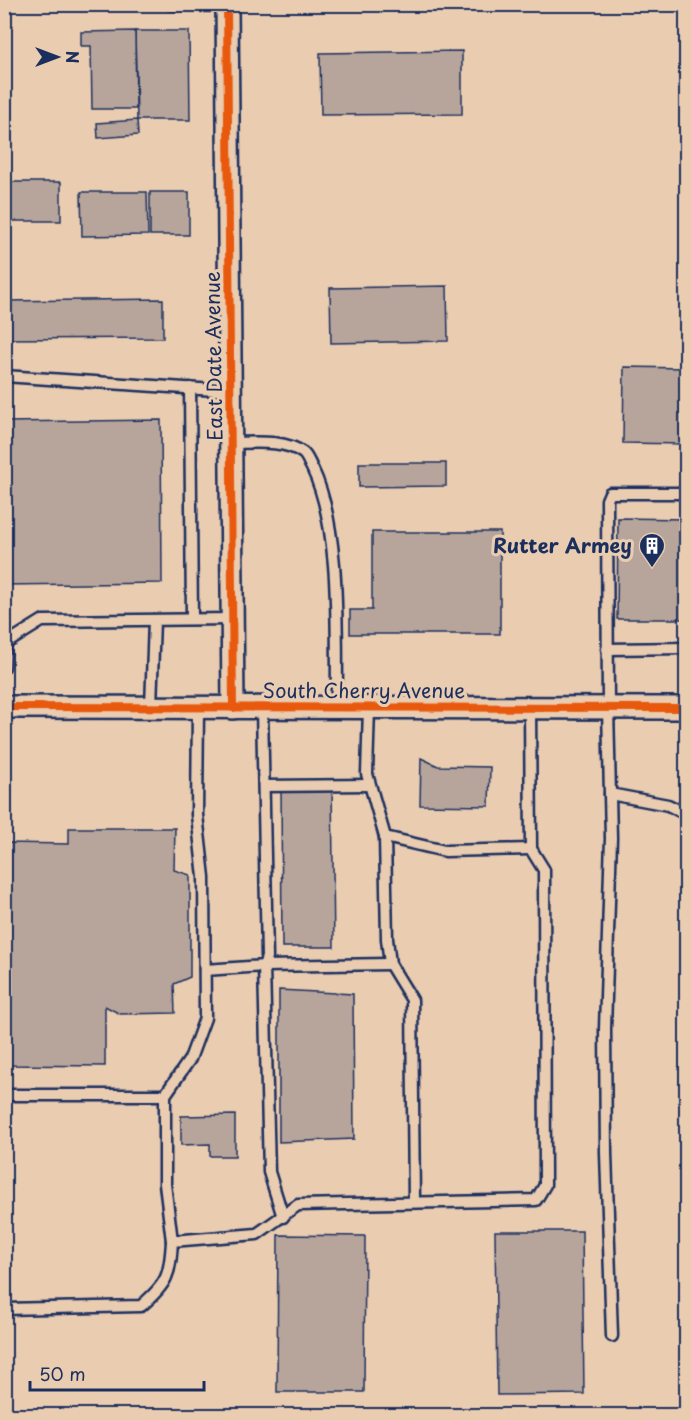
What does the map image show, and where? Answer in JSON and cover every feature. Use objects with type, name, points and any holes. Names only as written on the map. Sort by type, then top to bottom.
[{"type":"street","name":"East Date Avenue","points":[[227,5],[233,708]]},
{"type":"street","name":"South Cherry Avenue","points":[[4,707],[687,708]]},
{"type":"lane","points":[[169,4],[227,5]]},
{"type":"lane","points":[[4,376],[230,391]]},
{"type":"lane","points":[[190,388],[192,619]]},
{"type":"lane","points":[[231,443],[289,446],[304,454],[315,476],[327,515],[333,569],[337,708]]},
{"type":"lane","points":[[612,1336],[605,1040],[611,838],[607,500],[610,493],[687,493]]},
{"type":"lane","points":[[4,667],[5,644],[42,621],[232,619]]},
{"type":"lane","points":[[151,707],[154,620]]},
{"type":"lane","points":[[607,649],[687,648]]},
{"type":"lane","points":[[4,1309],[141,1306],[158,1292],[170,1271],[172,1241],[165,1184],[165,1095],[190,1059],[205,1018],[204,877],[196,815],[198,708]]},
{"type":"lane","points":[[262,708],[268,1172],[283,1217]]},
{"type":"lane","points":[[369,708],[367,774],[385,837],[387,939],[390,964],[412,1000],[414,1202]]},
{"type":"lane","points":[[172,1241],[257,1234],[298,1205],[536,1200],[545,1185],[544,870],[531,849],[530,708]]},
{"type":"lane","points":[[264,786],[370,785]]},
{"type":"lane","points":[[610,794],[668,805],[687,814]]},
{"type":"lane","points":[[385,837],[445,851],[531,849]]},
{"type":"lane","points":[[205,970],[264,966],[390,964]]},
{"type":"lane","points":[[4,1095],[165,1095]]},
{"type":"building","points":[[135,31],[189,31],[190,120],[137,120]]},
{"type":"building","points":[[135,31],[136,109],[92,109],[91,46],[81,46],[81,32]]},
{"type":"building","points":[[462,51],[462,114],[321,115],[320,53]]},
{"type":"building","points":[[137,120],[138,135],[98,138],[97,123]]},
{"type":"building","points":[[4,182],[61,182],[61,221],[4,221]]},
{"type":"building","points":[[81,192],[147,192],[148,235],[82,236]]},
{"type":"building","points":[[150,192],[189,192],[189,235],[150,235]]},
{"type":"building","points":[[447,286],[448,341],[331,343],[330,288]]},
{"type":"building","points":[[163,299],[163,338],[4,339],[4,301]]},
{"type":"building","points":[[624,367],[686,368],[686,444],[623,443]]},
{"type":"building","points":[[161,420],[162,583],[4,585],[4,422]]},
{"type":"building","points":[[359,463],[446,463],[446,486],[359,487]]},
{"type":"building","name":"Rutter Armey","points":[[618,518],[686,519],[686,619],[617,619]]},
{"type":"building","points":[[372,532],[500,532],[500,634],[350,634],[350,610],[372,610]]},
{"type":"building","points":[[421,758],[438,766],[490,767],[489,806],[420,805]]},
{"type":"building","points":[[332,785],[334,947],[282,947],[281,786]]},
{"type":"building","points":[[69,828],[175,828],[174,870],[190,875],[190,977],[174,984],[175,1013],[120,1014],[105,1006],[105,1066],[4,1065],[4,843],[69,844]]},
{"type":"building","points":[[279,990],[353,994],[354,1139],[279,1142]]},
{"type":"building","points":[[235,1115],[235,1156],[210,1156],[210,1144],[181,1145],[181,1116]]},
{"type":"building","points":[[495,1231],[582,1231],[584,1394],[497,1395]]},
{"type":"building","points":[[278,1235],[365,1236],[364,1392],[277,1392]]},
{"type":"cycle path","points":[[227,4],[233,708]]},
{"type":"cycle path","points":[[4,707],[686,708]]},
{"type":"place","name":"Rutter Armey","points":[[652,569]]}]
